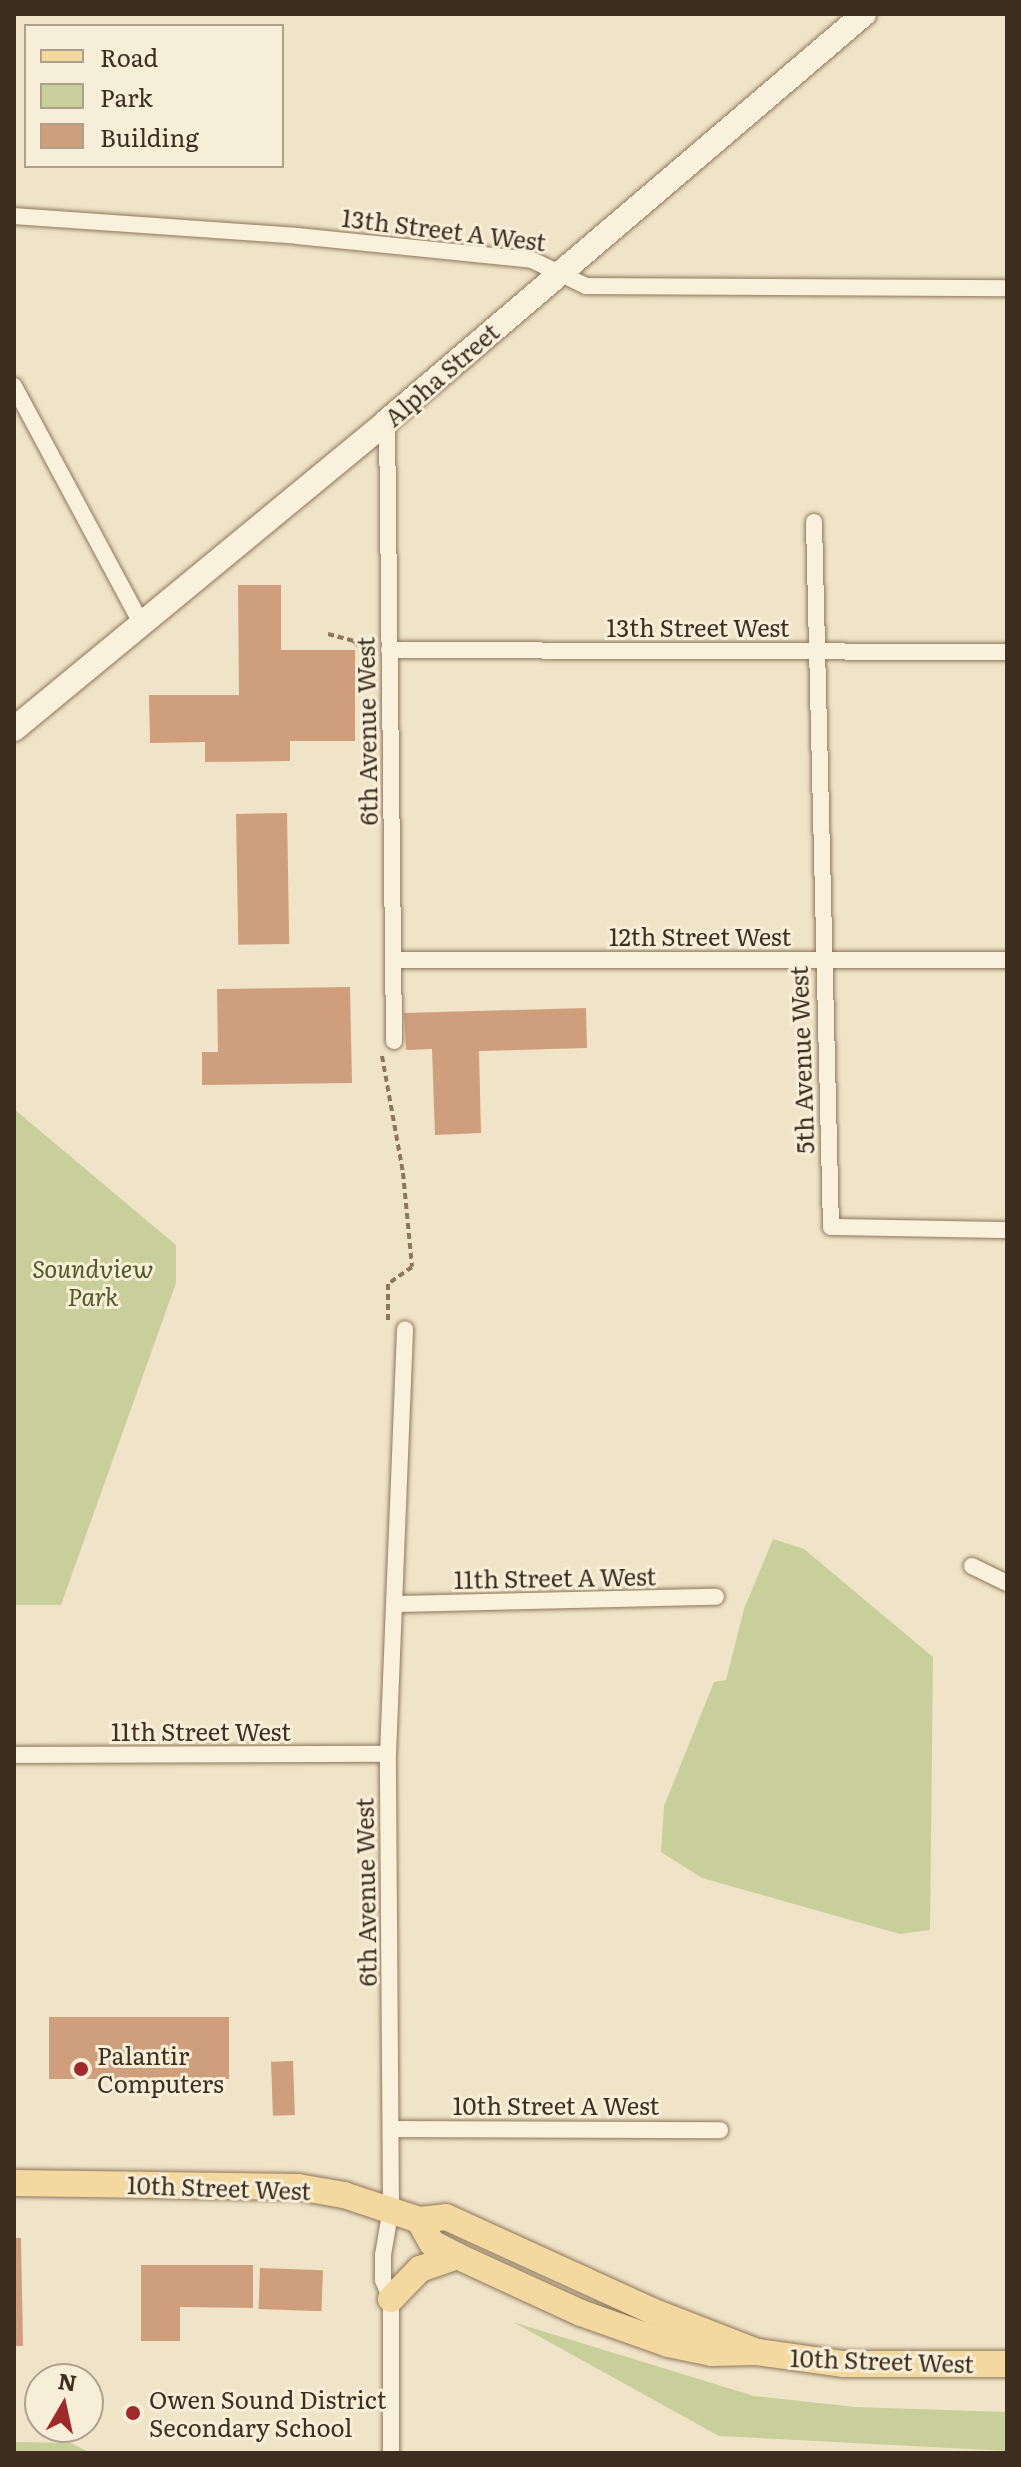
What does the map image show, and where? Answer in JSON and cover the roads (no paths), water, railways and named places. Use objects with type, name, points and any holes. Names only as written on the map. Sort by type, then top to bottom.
[{"type":"main road","name":"10th Street West","points":[[14,2183],[298,2187],[391,2208],[419,2220],[446,2217],[652,2311],[757,2352]]},
{"type":"main road","name":"10th Street West","points":[[419,2220],[432,2243],[457,2256],[624,2330],[712,2353],[757,2352],[844,2364],[1007,2364]]},
{"type":"main road","points":[[391,2299],[420,2269],[457,2256]]},
{"type":"street","name":"Alpha Street","points":[[14,729],[140,621],[387,421],[864,14]]},
{"type":"street","name":"13th Street A West","points":[[14,216],[297,236],[532,260],[562,270],[586,286],[1007,288]]},
{"type":"street","points":[[14,386],[140,621]]},
{"type":"street","name":"6th Avenue West","points":[[387,421],[394,1041]]},
{"type":"street","name":"5th Avenue West","points":[[814,522],[821,651],[822,960],[831,1227],[1007,1230]]},
{"type":"street","name":"13th Street West","points":[[389,650],[1007,652]]},
{"type":"street","name":"12th Street West","points":[[393,960],[1007,960]]},
{"type":"street","name":"6th Avenue West","points":[[391,2453],[391,2299],[383,2280],[383,2255],[391,2208],[388,1754],[405,1329]]},
{"type":"street","points":[[972,1566],[1007,1583]]},
{"type":"street","name":"11th Street A West","points":[[396,1604],[716,1597]]},
{"type":"street","name":"11th Street West","points":[[14,1755],[388,1754]]},
{"type":"street","name":"10th Street A West","points":[[391,2129],[720,2130]]},
{"type":"place","name":"Palantir Computers","points":[[81,2069]]},
{"type":"place","name":"Owen Sound District Secondary School","points":[[133,2413]]},
{"type":"park label","name":"Soundview Park","points":[[93,1282]]}]
